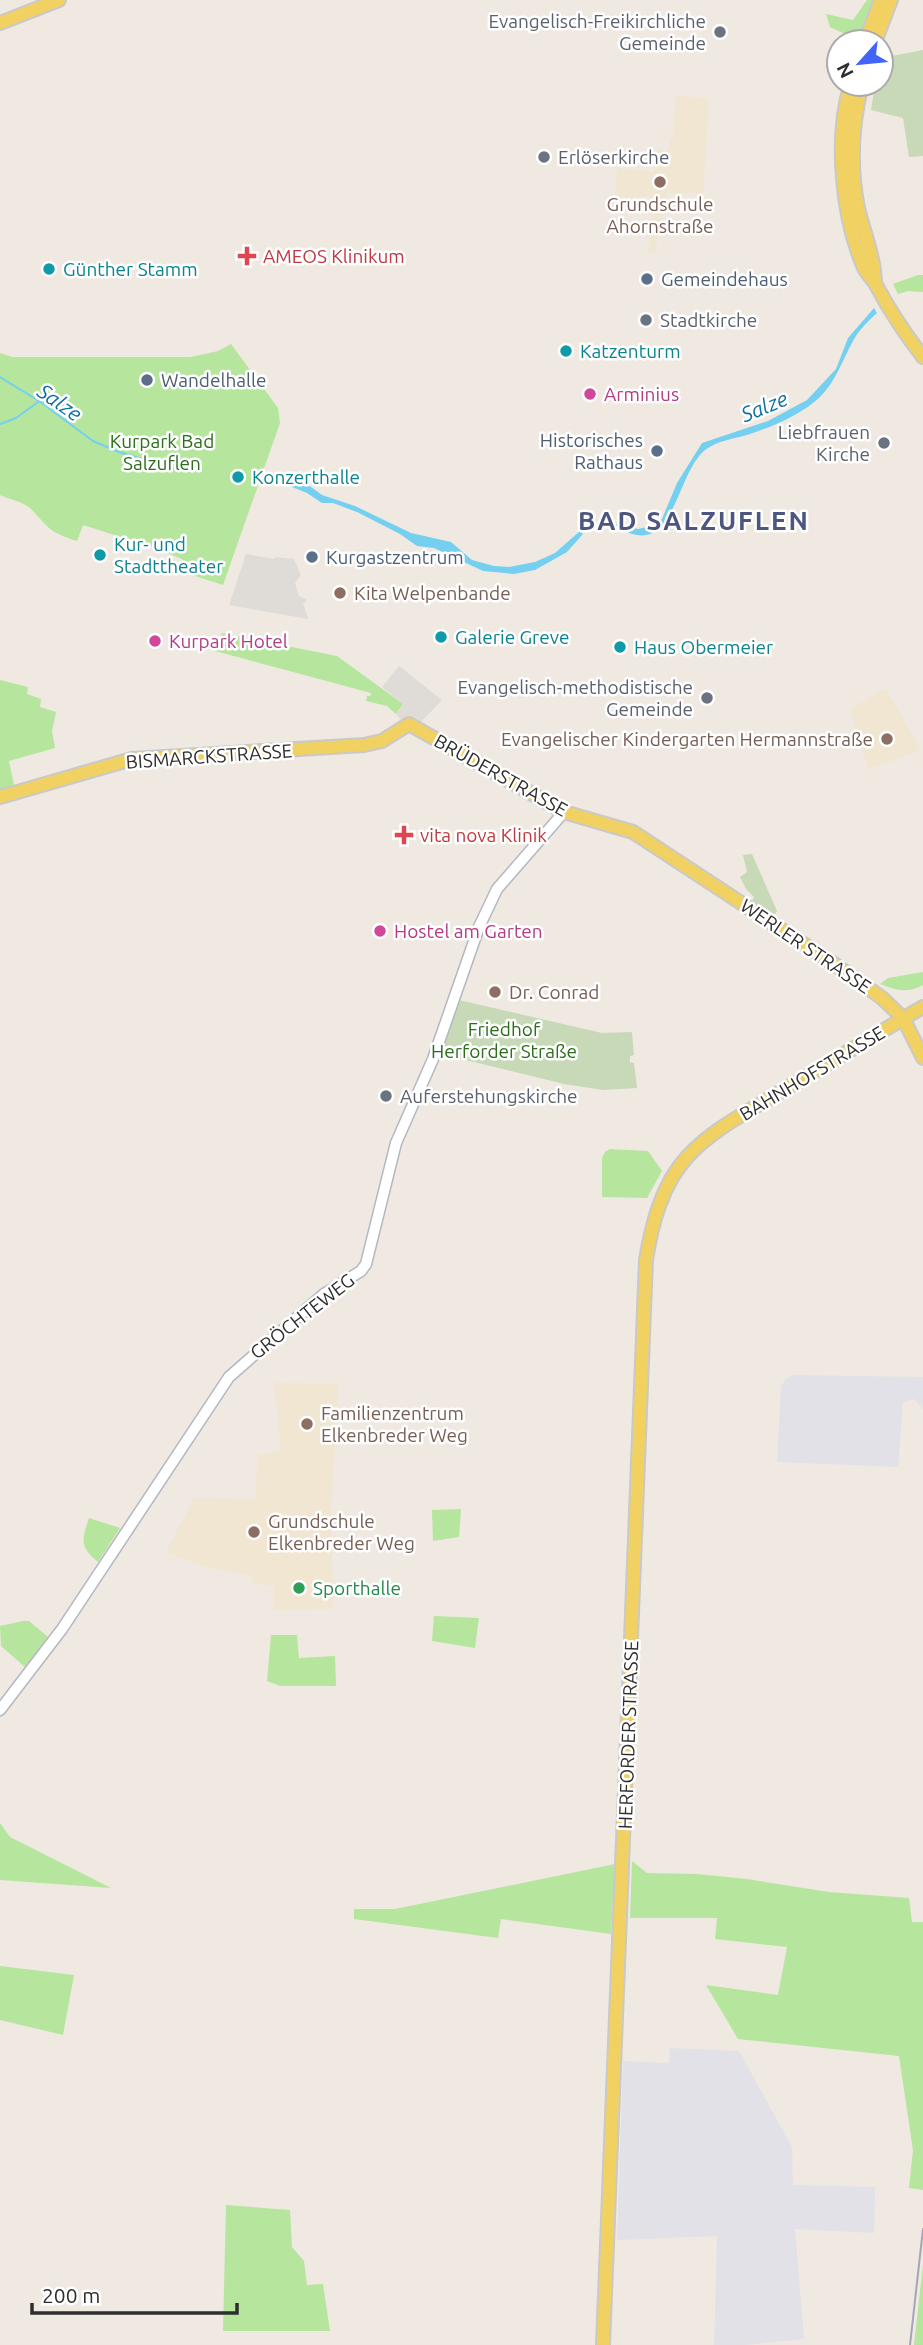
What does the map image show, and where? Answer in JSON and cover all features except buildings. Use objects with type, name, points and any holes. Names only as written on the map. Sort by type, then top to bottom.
[{"type":"main road","points":[[0,23],[59,0]]},
{"type":"main road","points":[[870,28],[881,0]]},
{"type":"main road","points":[[880,28],[891,0]]},
{"type":"main road","points":[[849,98],[842,137],[848,207],[861,260],[865,271],[875,282],[923,357]]},
{"type":"main road","points":[[860,98],[854,139],[854,175],[858,207],[874,268],[875,282]]},
{"type":"main road","name":"BRÜDERSTRASSE","points":[[382,741],[411,724],[564,812],[621,827],[669,855]]},
{"type":"main road","name":"BISMARCKSTRASSE","points":[[0,797],[132,759],[365,745],[382,741]]},
{"type":"main road","name":"WERLER STRASSE","points":[[669,855],[882,998],[903,1018],[923,1058]]},
{"type":"main road","name":"BAHNHOFSTRASSE","points":[[703,1142],[735,1119],[923,1007]]},
{"type":"main road","name":"HERFORDER STRASSE","points":[[603,2345],[646,1260],[658,1208],[678,1169],[703,1142]]},
{"type":"street","name":"GRÖCHTEWEG","points":[[0,1710],[62,1629],[229,1377],[324,1294],[366,1265],[396,1143],[435,1054],[479,927],[497,889],[564,812]]},
{"type":"shaded area","name":"Grundschule Ahornstraße","points":[[676,95],[709,99],[703,193],[667,193],[655,252],[648,253],[651,218],[649,196],[615,199],[617,168],[655,172],[658,149],[668,150],[670,138],[673,138]]},
{"type":"shaded area","points":[[246,554],[294,559],[301,575],[295,583],[299,596],[306,599],[303,603],[308,619],[229,605]]},
{"type":"shaded area","points":[[399,666],[442,700],[419,724],[408,718],[402,721],[396,714],[403,704],[382,687]]},
{"type":"shaded area","name":"Evangelischer Kindergarten Hermannstraße","points":[[886,689],[921,750],[869,769],[850,709]]},
{"type":"shaded area","points":[[794,1375],[923,1377],[923,1409],[914,1399],[903,1402],[898,1467],[777,1462],[781,1386],[786,1379]]},
{"type":"shaded area","name":"Grundschule Elkenbreder Weg","points":[[274,1383],[338,1384],[331,1512],[333,1605],[328,1609],[274,1610],[273,1586],[252,1583],[253,1576],[205,1567],[166,1552],[194,1498],[255,1500],[258,1455],[281,1451]]},
{"type":"shaded area","points":[[670,2048],[739,2051],[792,2147],[793,2185],[875,2187],[874,2233],[795,2229],[804,2339],[746,2345],[714,2345],[717,2236],[617,2240],[623,2061],[669,2063]]},
{"type":"green space","points":[[867,0],[874,0],[863,28],[832,28],[826,14],[853,20]]},
{"type":"green space","points":[[923,50],[923,156],[909,157],[903,118],[871,110],[873,98],[895,98],[895,55]]},
{"type":"green space","points":[[923,275],[923,292],[908,291],[898,294],[893,284]]},
{"type":"green space","name":"Kurpark Bad Salzuflen","points":[[231,344],[278,408],[280,423],[223,585],[186,573],[182,559],[160,547],[83,525],[77,541],[61,535],[28,507],[0,495],[0,353],[12,357],[191,357],[218,351]]},
{"type":"green space","points":[[222,633],[337,656],[403,704],[396,714],[387,706],[366,701],[371,693],[215,651]]},
{"type":"green space","points":[[0,680],[28,687],[27,694],[41,699],[40,707],[56,712],[52,731],[55,748],[9,761],[15,790],[0,793]]},
{"type":"green space","points":[[752,854],[777,911],[773,917],[751,903],[754,897],[740,877],[747,872],[743,855]]},
{"type":"green space","points":[[923,972],[923,985],[912,989],[896,989],[880,984],[888,978]]},
{"type":"green space","name":"Friedhof Herforder Straße","points":[[459,1000],[602,1033],[632,1032],[634,1055],[630,1056],[630,1062],[634,1063],[637,1088],[603,1090],[564,1084],[441,1054]]},
{"type":"green space","points":[[610,1149],[648,1151],[662,1171],[647,1198],[602,1197],[602,1158]]},
{"type":"green space","points":[[461,1509],[459,1537],[433,1541],[432,1510]]},
{"type":"green space","points":[[89,1518],[120,1528],[98,1562],[85,1547]]},
{"type":"green space","points":[[434,1616],[479,1618],[475,1648],[432,1641]]},
{"type":"green space","points":[[29,1621],[48,1637],[25,1667],[1,1646],[0,1626]]},
{"type":"green space","points":[[271,1635],[297,1635],[299,1658],[335,1656],[336,1686],[280,1686],[267,1681]]},
{"type":"green space","points":[[0,1823],[10,1837],[111,1888],[0,1880]]},
{"type":"green space","points":[[632,1861],[647,1873],[697,1874],[829,1892],[909,1898],[912,1922],[923,1922],[923,2190],[909,2188],[913,2150],[899,2056],[738,2039],[706,1985],[778,1995],[787,1947],[715,1939],[717,1918],[630,1918]]},
{"type":"green space","points":[[615,1864],[611,1934],[501,1919],[498,1938],[354,1919],[354,1909],[395,1909]]},
{"type":"green space","points":[[0,1966],[74,1975],[63,2035],[0,2020]]},
{"type":"green space","points":[[226,2205],[290,2210],[292,2247],[304,2261],[307,2285],[323,2284],[330,2331],[223,2331]]},
{"type":"green space","points":[[923,2264],[923,2345],[914,2345]]},
{"type":"water","points":[[874,308],[877,313],[858,333],[832,382],[813,403],[774,425],[705,450],[695,462],[662,526],[650,534],[635,535],[616,526],[617,523],[638,529],[655,525],[662,519],[677,483],[702,443],[768,421],[807,400],[836,369],[848,338]]},
{"type":"water","points":[[283,477],[307,484],[322,495],[355,506],[411,533],[451,542],[472,560],[494,566],[509,567],[535,562],[555,553],[580,531],[583,534],[567,552],[535,570],[514,574],[483,571],[434,548],[417,546],[357,512],[333,503],[322,503],[307,493],[282,483]]},
{"type":"waterway","name":"Salze","points":[[0,377],[39,401],[93,441],[146,460],[187,459]]},
{"type":"waterway","points":[[0,424],[16,418],[38,402]]},
{"type":"railway","points":[[910,2345],[923,2229]]},
{"type":"place","name":"Evangelisch-Freikirchliche Gemeinde","points":[[720,32]]},
{"type":"place","name":"Erlöserkirche","points":[[544,157]]},
{"type":"place","name":"Grundschule Ahornstraße","points":[[660,182]]},
{"type":"place","name":"AMEOS Klinikum","points":[[247,256]]},
{"type":"place","name":"Günther Stamm","points":[[49,269]]},
{"type":"place","name":"Gemeindehaus","points":[[647,279]]},
{"type":"place","name":"Stadtkirche","points":[[646,320]]},
{"type":"place","name":"Katzenturm","points":[[566,351]]},
{"type":"place","name":"Wandelhalle","points":[[147,380]]},
{"type":"place","name":"Arminius","points":[[590,394]]},
{"type":"place","name":"Liebfrauen Kirche","points":[[884,443]]},
{"type":"place","name":"Historisches Rathaus","points":[[657,451]]},
{"type":"place","name":"Konzerthalle","points":[[238,477]]},
{"type":"place","name":"Kur- und Stadttheater","points":[[100,555]]},
{"type":"place","name":"Kurgastzentrum","points":[[312,557]]},
{"type":"place","name":"Kita Welpenbande","points":[[340,593]]},
{"type":"place","name":"Galerie Greve","points":[[441,637]]},
{"type":"place","name":"Kurpark Hotel","points":[[155,641]]},
{"type":"place","name":"Haus Obermeier","points":[[620,647]]},
{"type":"place","name":"Evangelisch-methodistische Gemeinde","points":[[707,698]]},
{"type":"place","name":"Evangelischer Kindergarten Hermannstraße","points":[[887,739]]},
{"type":"place","name":"vita nova Klinik","points":[[404,835]]},
{"type":"place","name":"Hostel am Garten","points":[[380,931]]},
{"type":"place","name":"Dr. Conrad","points":[[495,992]]},
{"type":"place","name":"Auferstehungskirche","points":[[386,1096]]},
{"type":"place","name":"Familienzentrum Elkenbreder Weg","points":[[307,1424]]},
{"type":"place","name":"Grundschule Elkenbreder Weg","points":[[254,1532]]},
{"type":"place","name":"Sporthalle","points":[[299,1588]]},
{"type":"district","name":"BAD SALZUFLEN","points":[[694,520]]}]
